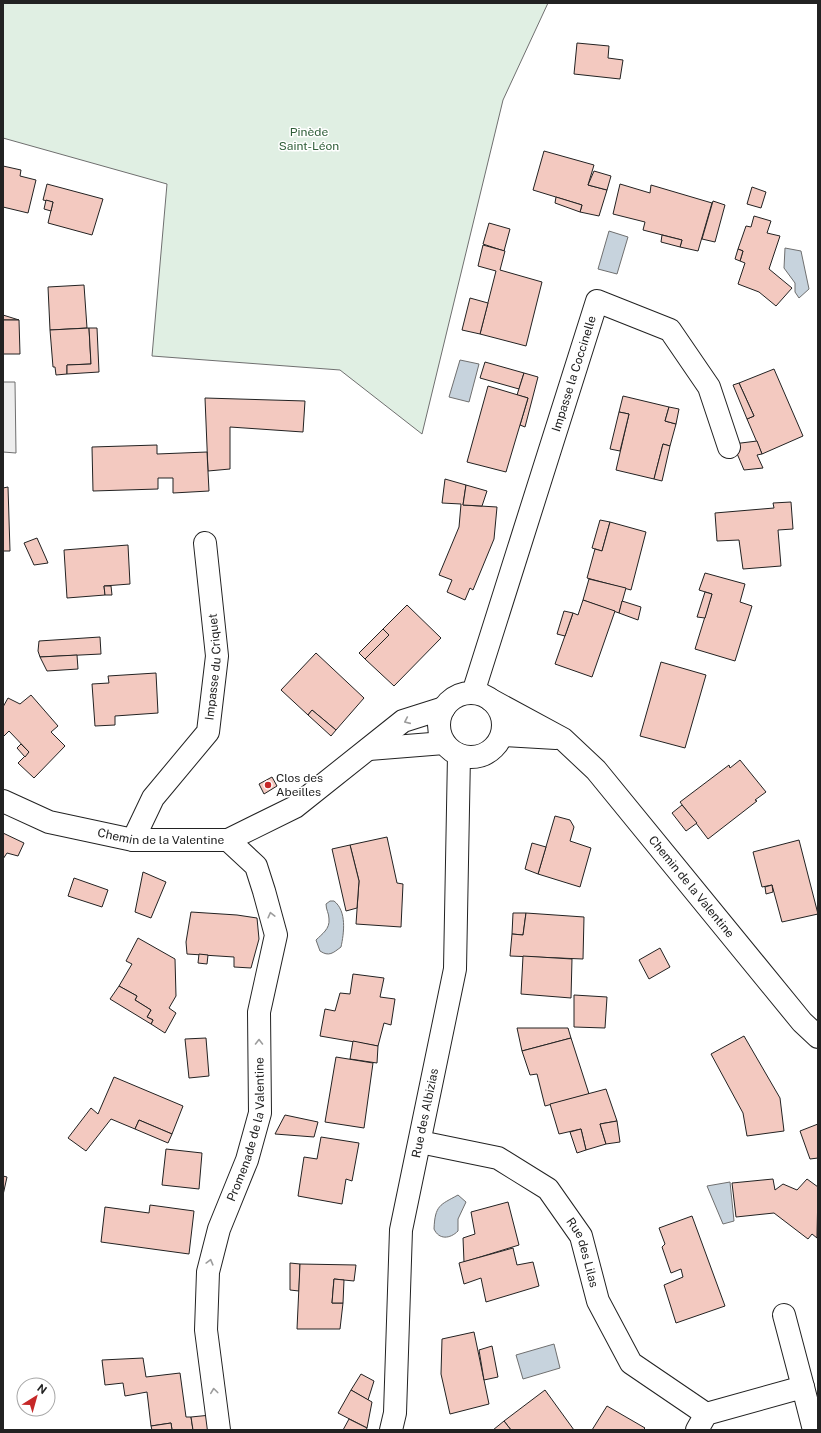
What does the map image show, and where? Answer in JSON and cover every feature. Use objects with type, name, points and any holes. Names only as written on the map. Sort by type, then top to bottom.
[{"type":"street","name":"Impasse la Coccinelle","points":[[484,697],[486,648],[597,301],[670,330],[709,387],[729,447]]},
{"type":"street","name":"Impasse du Criquet","points":[[133,840],[153,798],[208,732],[217,656],[205,543]]},
{"type":"street","points":[[458,797],[501,738],[504,723],[502,714],[484,697],[462,694],[451,699],[444,708],[439,720],[440,736],[452,749],[470,758],[478,757],[489,753],[501,738]]},
{"type":"street","name":"Chemin de la Valentine","points":[[484,697],[563,738],[596,770],[802,1022],[818,1037]]},
{"type":"street","name":"Chemin de la Valentine","points":[[3,801],[49,822],[133,840],[228,840],[295,807],[403,721],[444,708]]},
{"type":"street","points":[[501,738],[563,738]]},
{"type":"street","points":[[369,749],[452,749]]},
{"type":"street","name":"Rue des Albizias","points":[[392,1430],[395,1413],[401,1230],[455,969],[458,797],[452,749]]},
{"type":"street","name":"Promenade de la Valentine","points":[[219,1430],[206,1330],[208,1272],[219,1229],[246,1160],[260,1113],[259,1012],[276,936],[256,866],[228,840]]},
{"type":"street","name":"Rue des Lilas","points":[[420,1142],[498,1158],[548,1189],[581,1236],[598,1301],[631,1363],[701,1422]]},
{"type":"street","points":[[784,1315],[814,1430]]},
{"type":"street","points":[[701,1422],[803,1387]]},
{"type":"green space","name":"Pinède Saint-Léon","points":[[3,3],[548,3],[503,100],[422,434],[340,370],[152,356],[167,184],[3,138]]},
{"type":"shaded area","points":[[609,231],[628,237],[617,274],[598,269]]},
{"type":"shaded area","points":[[785,248],[801,251],[809,289],[799,298],[795,292],[795,283],[784,268]]},
{"type":"shaded area","points":[[460,360],[479,364],[469,402],[449,397]]},
{"type":"shaded area","points":[[3,382],[15,382],[16,453],[3,452]]},
{"type":"shaded area","points":[[330,901],[334,901],[341,910],[344,929],[341,947],[326,954],[320,951],[316,940],[328,926],[329,917],[326,904]]},
{"type":"shaded area","points":[[730,1182],[734,1221],[723,1224],[707,1186]]},
{"type":"shaded area","points":[[458,1195],[466,1202],[458,1219],[458,1231],[452,1236],[442,1237],[436,1233],[434,1229],[437,1210],[443,1204]]},
{"type":"shaded area","points":[[554,1344],[560,1368],[523,1379],[516,1355]]},
{"type":"building","points":[[577,43],[609,46],[608,58],[623,60],[620,79],[574,74]]},
{"type":"building","points":[[544,151],[594,165],[588,185],[607,190],[599,216],[580,212],[582,205],[533,190]]},
{"type":"building","points":[[3,166],[21,170],[20,176],[36,180],[28,213],[3,207]]},
{"type":"building","points":[[594,171],[611,176],[607,190],[588,185]]},
{"type":"building","points":[[47,184],[103,199],[92,235],[48,223],[53,202],[43,200]]},
{"type":"building","points":[[620,184],[650,193],[651,185],[712,203],[698,251],[680,247],[682,240],[643,230],[645,222],[613,214]]},
{"type":"building","points":[[752,187],[766,192],[761,208],[747,204]]},
{"type":"building","points":[[556,197],[582,205],[580,212],[555,203]]},
{"type":"building","points":[[46,200],[53,202],[51,211],[44,209]]},
{"type":"building","points":[[713,201],[725,205],[715,242],[702,239]]},
{"type":"building","points":[[754,216],[771,221],[767,233],[780,236],[769,269],[792,288],[776,306],[759,292],[738,284],[745,263],[740,261],[743,251],[738,249],[746,226],[751,227]]},
{"type":"building","points":[[489,223],[510,229],[504,251],[483,244]]},
{"type":"building","points":[[662,235],[682,240],[680,247],[661,242]]},
{"type":"building","points":[[483,245],[505,251],[500,270],[542,282],[526,346],[480,334],[496,271],[478,266]]},
{"type":"building","points":[[738,249],[743,251],[740,261],[735,259]]},
{"type":"building","points":[[84,285],[87,328],[50,330],[48,287]]},
{"type":"building","points":[[470,298],[488,303],[480,334],[462,330]]},
{"type":"building","points":[[3,315],[19,320],[3,320]]},
{"type":"building","points":[[3,320],[19,320],[20,354],[3,354]]},
{"type":"building","points":[[89,328],[91,364],[67,365],[67,374],[56,375],[55,367],[53,367],[50,330]]},
{"type":"building","points":[[89,328],[97,328],[99,372],[67,374],[67,365],[91,364]]},
{"type":"building","points":[[485,362],[524,373],[519,389],[480,378]]},
{"type":"building","points":[[774,369],[803,436],[762,454],[747,419],[754,416],[739,383]]},
{"type":"building","points":[[524,373],[538,377],[525,427],[520,425],[528,398],[517,395]]},
{"type":"building","points":[[739,383],[754,416],[747,419],[733,385]]},
{"type":"building","points":[[488,386],[528,398],[506,472],[467,462]]},
{"type":"building","points":[[623,396],[669,407],[665,421],[676,424],[670,446],[663,444],[654,479],[616,470],[629,414],[619,412]]},
{"type":"building","points":[[205,398],[305,401],[303,432],[230,427],[230,469],[208,471]]},
{"type":"building","points":[[669,407],[679,409],[676,424],[665,421]]},
{"type":"building","points":[[619,412],[629,414],[620,451],[610,449]]},
{"type":"building","points":[[757,441],[762,454],[757,455],[763,468],[744,470],[733,444]]},
{"type":"building","points":[[663,444],[670,446],[662,481],[654,479]]},
{"type":"building","points":[[157,445],[157,454],[207,452],[209,491],[173,493],[173,478],[158,478],[158,489],[93,491],[92,447]]},
{"type":"building","points":[[445,479],[466,485],[463,505],[497,507],[494,539],[473,590],[470,588],[465,600],[447,592],[452,580],[439,575],[459,527],[461,504],[442,503]]},
{"type":"building","points":[[466,485],[487,491],[482,506],[463,505]]},
{"type":"building","points":[[8,487],[10,551],[3,551],[3,488]]},
{"type":"building","points":[[791,502],[793,529],[778,530],[781,566],[743,569],[739,540],[717,541],[715,513],[774,508],[773,503]]},
{"type":"building","points":[[600,520],[610,522],[602,551],[592,548]]},
{"type":"building","points":[[610,522],[646,532],[631,590],[587,578],[595,549],[602,551]]},
{"type":"building","points":[[37,538],[48,563],[34,565],[24,543]]},
{"type":"building","points":[[128,545],[130,584],[104,586],[105,595],[67,598],[64,550]]},
{"type":"building","points":[[705,573],[745,584],[740,602],[752,606],[735,661],[695,649],[712,594],[699,590]]},
{"type":"building","points":[[589,579],[626,588],[619,613],[583,600]]},
{"type":"building","points":[[104,586],[111,586],[112,595],[105,595]]},
{"type":"building","points":[[705,592],[712,594],[705,618],[697,617]]},
{"type":"building","points":[[583,600],[615,611],[592,677],[555,664],[573,613],[578,615]]},
{"type":"building","points":[[622,601],[641,607],[638,620],[619,613]]},
{"type":"building","points":[[407,605],[441,638],[394,686],[365,659],[389,635],[383,629]]},
{"type":"building","points":[[564,611],[573,613],[565,636],[557,634]]},
{"type":"building","points":[[383,629],[389,635],[365,659],[359,653]]},
{"type":"building","points":[[100,637],[101,654],[40,657],[38,651],[39,641]]},
{"type":"building","points":[[316,653],[364,698],[336,730],[312,710],[308,715],[281,690]]},
{"type":"building","points":[[77,655],[78,669],[47,671],[40,657]]},
{"type":"building","points":[[661,662],[706,675],[685,748],[640,736]]},
{"type":"building","points":[[156,673],[158,713],[115,716],[115,725],[95,726],[92,684],[109,683],[108,676]]},
{"type":"building","points":[[31,695],[58,726],[51,732],[65,746],[34,778],[18,763],[29,752],[9,731],[3,737],[3,707],[8,698],[20,704]]},
{"type":"building","points":[[312,710],[336,730],[331,736],[308,715]]},
{"type":"building","points":[[21,744],[29,752],[25,757],[17,748]]},
{"type":"building","points":[[740,760],[766,792],[755,800],[757,801],[708,839],[680,802],[729,765],[730,768]]},
{"type":"building","name":"Clos des Abeilles","points":[[272,777],[277,786],[264,794],[259,784]]},
{"type":"building","points":[[682,805],[697,823],[686,831],[672,813]]},
{"type":"building","points":[[555,816],[570,820],[574,827],[570,841],[591,848],[580,887],[538,874]]},
{"type":"building","points":[[3,833],[24,843],[18,856],[7,853],[3,859]]},
{"type":"building","points":[[387,837],[397,883],[403,884],[401,927],[356,924],[359,881],[350,845]]},
{"type":"building","points":[[799,840],[818,914],[782,922],[772,885],[762,887],[753,852]]},
{"type":"building","points":[[532,843],[546,847],[538,874],[525,869]]},
{"type":"building","points":[[350,845],[359,881],[357,908],[346,911],[332,849]]},
{"type":"building","points":[[143,872],[166,882],[151,918],[135,912]]},
{"type":"building","points":[[74,878],[108,890],[102,907],[68,896]]},
{"type":"building","points":[[772,885],[773,892],[766,894],[765,887]]},
{"type":"building","points":[[191,912],[257,918],[259,939],[251,968],[234,967],[234,957],[187,954],[186,942]]},
{"type":"building","points":[[513,913],[526,913],[523,935],[512,934]]},
{"type":"building","points":[[526,913],[584,917],[583,959],[510,956],[512,934],[523,935]]},
{"type":"building","points":[[138,938],[175,959],[176,996],[169,1008],[176,1013],[165,1033],[151,1024],[153,1020],[147,1017],[151,1010],[135,1000],[137,996],[119,986],[132,964],[126,961]]},
{"type":"building","points":[[660,948],[670,967],[649,979],[639,960]]},
{"type":"building","points":[[199,954],[208,955],[207,964],[198,963]]},
{"type":"building","points":[[523,956],[572,959],[571,998],[521,994]]},
{"type":"building","points":[[353,974],[384,978],[380,997],[395,999],[391,1025],[384,1023],[378,1046],[320,1036],[325,1009],[335,1011],[340,993],[350,994]]},
{"type":"building","points":[[119,986],[137,996],[135,1000],[151,1010],[147,1017],[153,1020],[151,1024],[110,999]]},
{"type":"building","points":[[574,995],[607,997],[605,1028],[574,1027]]},
{"type":"building","points":[[517,1028],[568,1028],[571,1038],[522,1051]]},
{"type":"building","points":[[744,1036],[780,1098],[784,1131],[747,1136],[743,1113],[711,1054]]},
{"type":"building","points":[[206,1038],[209,1076],[189,1078],[185,1039]]},
{"type":"building","points":[[571,1038],[589,1094],[545,1106],[537,1074],[530,1075],[522,1051]]},
{"type":"building","points":[[353,1041],[378,1046],[377,1063],[350,1059]]},
{"type":"building","points":[[336,1057],[373,1063],[364,1128],[325,1122]]},
{"type":"building","points":[[114,1077],[183,1106],[172,1134],[139,1120],[135,1129],[111,1119],[86,1151],[68,1138],[91,1108],[98,1114]]},
{"type":"building","points":[[606,1089],[617,1121],[600,1124],[606,1144],[586,1150],[581,1129],[559,1134],[550,1104]]},
{"type":"building","points":[[285,1115],[318,1122],[314,1137],[275,1134]]},
{"type":"building","points":[[139,1120],[172,1134],[168,1143],[135,1129]]},
{"type":"building","points":[[617,1121],[620,1142],[606,1144],[600,1124]]},
{"type":"building","points":[[818,1124],[818,1158],[810,1159],[800,1131]]},
{"type":"building","points":[[581,1129],[586,1150],[577,1153],[570,1132]]},
{"type":"building","points":[[321,1137],[359,1143],[352,1181],[346,1179],[342,1204],[298,1196],[304,1157],[317,1159]]},
{"type":"building","points":[[166,1149],[202,1153],[199,1189],[162,1185]]},
{"type":"building","points":[[3,1176],[7,1177],[3,1195]]},
{"type":"building","points":[[773,1179],[775,1190],[783,1184],[797,1190],[807,1179],[818,1187],[817,1238],[812,1234],[808,1239],[774,1213],[736,1217],[732,1183]]},
{"type":"building","points":[[508,1202],[519,1245],[464,1262],[463,1238],[475,1234],[471,1212]]},
{"type":"building","points":[[150,1205],[194,1211],[189,1254],[101,1242],[105,1207],[149,1213]]},
{"type":"building","points":[[692,1216],[725,1306],[676,1323],[664,1285],[683,1277],[681,1269],[671,1273],[662,1247],[665,1244],[659,1228]]},
{"type":"building","points":[[513,1248],[517,1265],[533,1262],[539,1286],[486,1302],[481,1278],[464,1284],[459,1263]]},
{"type":"building","points":[[290,1263],[300,1264],[299,1291],[290,1290]]},
{"type":"building","points":[[300,1264],[356,1265],[354,1281],[334,1279],[332,1303],[343,1303],[340,1329],[297,1329]]},
{"type":"building","points":[[334,1279],[344,1280],[343,1303],[332,1303]]},
{"type":"building","points":[[474,1332],[489,1404],[450,1414],[441,1374],[442,1339]]},
{"type":"building","points":[[492,1346],[498,1377],[484,1380],[479,1350]]},
{"type":"building","points":[[143,1358],[146,1377],[180,1373],[186,1417],[191,1417],[193,1430],[172,1430],[171,1423],[151,1426],[147,1392],[125,1396],[123,1383],[105,1385],[102,1360]]},
{"type":"building","points":[[361,1374],[374,1381],[368,1400],[351,1390]]},
{"type":"building","points":[[351,1390],[372,1402],[367,1428],[338,1413]]},
{"type":"building","points":[[545,1390],[574,1430],[511,1430],[504,1421]]},
{"type":"building","points":[[607,1406],[645,1428],[643,1430],[592,1430]]},
{"type":"building","points":[[211,1415],[213,1430],[193,1430],[191,1417]]},
{"type":"building","points":[[349,1419],[367,1428],[366,1430],[343,1430]]},
{"type":"building","points":[[504,1421],[511,1430],[493,1430]]},
{"type":"building","points":[[171,1423],[172,1430],[152,1430],[151,1426]]},
{"type":"place","name":"Clos des Abeilles","points":[[268,785]]}]
